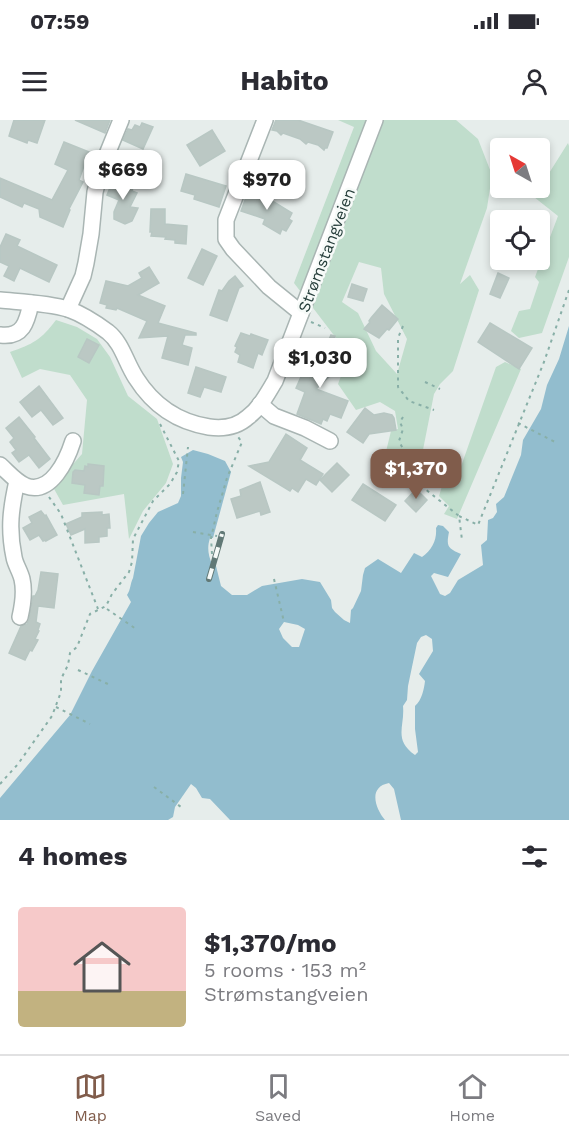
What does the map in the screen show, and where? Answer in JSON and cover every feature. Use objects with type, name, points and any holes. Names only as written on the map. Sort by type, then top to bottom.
[{"type":"street","points":[[68,309],[86,263],[95,192],[101,169],[121,120]]},
{"type":"street","points":[[265,120],[226,220],[226,239],[269,287],[301,313]]},
{"type":"street","name":"Strømstangveien","points":[[230,427],[247,419],[276,381],[375,120]]},
{"type":"street","points":[[0,300],[68,309],[90,319],[110,333],[119,345],[135,378],[161,408],[181,420],[196,425],[215,428],[230,427]]},
{"type":"street","points":[[0,335],[17,333],[23,327],[31,303]]},
{"type":"street","points":[[260,404],[274,416],[330,441]]},
{"type":"street","points":[[0,465],[25,485],[35,488],[42,487],[56,474],[67,458],[73,441]]},
{"type":"street","points":[[18,481],[11,507],[10,524],[14,558],[22,580],[24,597],[20,617]]},
{"type":"path","points":[[415,481],[459,516],[478,525],[544,362],[569,290]]},
{"type":"path","points":[[403,326],[398,338],[398,387],[409,401],[435,410]]},
{"type":"path","points":[[425,382],[440,389]]},
{"type":"path","points":[[0,784],[18,765],[52,716],[61,692],[62,679],[70,653],[77,647],[90,614],[106,606],[129,572],[133,539],[153,501],[170,484],[177,472],[179,461],[160,424],[161,408]]},
{"type":"path","points":[[404,417],[400,422],[403,429],[399,441],[408,459],[416,465],[420,472]]},
{"type":"path","points":[[518,423],[555,442]]},
{"type":"path","points":[[213,554],[211,538],[217,512],[227,478],[242,442],[230,427]]},
{"type":"path","points":[[183,494],[188,447]]},
{"type":"path","points":[[42,487],[61,514],[98,610]]},
{"type":"path","points":[[459,516],[462,540]]},
{"type":"path","points":[[194,532],[216,537]]},
{"type":"path","points":[[274,579],[284,622]]},
{"type":"path","points":[[107,609],[136,629]]},
{"type":"path","points":[[78,670],[110,685]]},
{"type":"path","points":[[56,707],[90,724]]},
{"type":"path","points":[[154,787],[181,807]]},
{"type":"green space","points":[[338,120],[456,120],[478,139],[490,170],[490,188],[487,208],[460,284],[470,275],[479,290],[453,371],[434,394],[420,465],[412,476],[400,479],[382,468],[391,431],[398,429],[395,411],[380,402],[356,410],[338,384],[349,355],[294,283],[354,127]],"holes":[[[359,262],[381,268],[384,294],[407,339],[397,374],[376,351],[358,313],[342,302]]]},
{"type":"green space","points":[[568,143],[569,257],[542,333],[519,338],[511,331],[519,311],[530,309],[539,282],[535,277],[538,270],[550,270],[550,237],[558,216],[535,198],[550,198],[550,172]]},
{"type":"green space","points":[[56,320],[77,327],[97,339],[110,357],[128,396],[157,419],[173,464],[166,483],[143,511],[129,539],[124,494],[63,505],[53,487],[82,454],[87,400],[70,375],[40,369],[22,378],[10,352],[36,340]]},
{"type":"green space","points":[[505,362],[521,369],[457,519],[444,514],[449,506],[439,496],[445,476],[458,475],[496,367]]},
{"type":"water","points":[[569,326],[569,820],[401,820],[394,789],[389,783],[378,789],[375,798],[378,810],[385,820],[230,820],[210,799],[202,798],[191,784],[175,807],[173,817],[168,820],[0,820],[0,798],[70,715],[131,602],[127,595],[133,578],[141,536],[158,512],[178,503],[181,496],[183,462],[181,457],[193,450],[208,454],[225,461],[231,472],[213,538],[210,538],[208,545],[212,564],[216,566],[221,586],[232,595],[247,595],[262,586],[302,579],[320,582],[331,600],[332,608],[350,623],[351,610],[361,591],[365,568],[378,559],[401,573],[414,553],[422,557],[429,551],[435,541],[438,525],[443,526],[449,532],[449,546],[461,554],[448,577],[434,573],[431,576],[440,594],[445,596],[450,593],[458,580],[483,565],[481,545],[487,540],[488,520],[493,518],[497,512],[496,504],[504,497],[521,455],[523,440],[541,409],[547,385],[559,359]],"holes":[[[284,622],[305,629],[299,647],[292,647],[283,638],[279,629]],[[426,635],[432,639],[433,651],[419,674],[425,681],[421,698],[415,706],[418,752],[415,755],[404,744],[402,738],[403,706],[407,700],[417,643],[421,637]]]},
{"type":"building","points":[[14,120],[45,120],[37,143],[28,140],[27,143],[9,136]]},
{"type":"building","points":[[75,120],[110,120],[105,133]]},
{"type":"building","points":[[276,120],[298,120],[333,132],[324,150],[318,145],[308,142],[306,144],[300,139],[283,133],[281,135],[272,130]]},
{"type":"building","points":[[142,123],[153,127],[143,149],[123,140],[128,129],[132,130],[135,125],[140,127]]},
{"type":"building","points":[[212,130],[225,151],[200,166],[187,145]]},
{"type":"building","points":[[64,142],[89,152],[79,180],[83,182],[69,209],[63,227],[40,217],[39,209],[24,203],[22,207],[0,197],[0,178],[52,200],[68,170],[55,164]]},
{"type":"building","points":[[186,174],[226,186],[219,207],[194,199],[195,195],[181,191]]},
{"type":"building","points":[[114,178],[133,187],[132,191],[137,193],[130,207],[138,208],[132,221],[125,224],[114,219],[119,200],[107,195]]},
{"type":"building","points":[[250,186],[292,213],[289,219],[292,221],[286,231],[282,229],[280,234],[263,224],[265,219],[241,211]]},
{"type":"building","points":[[151,209],[165,209],[165,224],[187,226],[186,244],[175,243],[175,240],[165,239],[166,237],[151,236]]},
{"type":"building","points":[[6,234],[20,240],[17,246],[57,265],[49,282],[20,268],[14,281],[4,276],[9,266],[0,262],[0,247]]},
{"type":"building","points":[[202,249],[217,256],[203,285],[188,278]]},
{"type":"building","points":[[149,267],[159,283],[138,295],[165,306],[158,323],[196,333],[196,335],[185,335],[182,345],[192,348],[188,365],[162,358],[168,336],[139,338],[147,321],[117,308],[116,310],[106,308],[107,305],[100,303],[106,281],[128,286],[142,278],[139,273]]},
{"type":"building","points":[[498,273],[509,278],[500,298],[490,294]]},
{"type":"building","points":[[235,276],[243,286],[239,288],[227,321],[210,315],[219,290],[222,291]]},
{"type":"building","points":[[352,284],[367,289],[363,301],[348,297]]},
{"type":"building","points":[[382,305],[398,319],[379,338],[364,329]]},
{"type":"building","points":[[490,323],[532,348],[519,369],[478,342]]},
{"type":"building","points":[[241,333],[268,340],[262,355],[258,353],[253,368],[238,362],[240,355],[235,352],[237,347],[235,346]]},
{"type":"building","points":[[331,335],[335,336],[331,358],[336,365],[333,373],[316,389],[348,401],[341,418],[330,414],[327,421],[323,419],[321,424],[297,414],[305,392],[296,388],[304,370],[307,372],[313,356],[321,359]]},
{"type":"building","points":[[87,339],[99,345],[89,363],[78,357]]},
{"type":"building","points":[[196,367],[226,377],[221,392],[204,387],[200,397],[188,393]]},
{"type":"building","points":[[39,386],[63,418],[53,425],[41,410],[32,417],[20,402]]},
{"type":"building","points":[[365,408],[374,415],[384,413],[392,415],[396,430],[369,434],[363,443],[347,432]]},
{"type":"building","points":[[19,417],[50,459],[39,468],[29,455],[19,462],[12,453],[16,450],[10,442],[14,438],[6,428]]},
{"type":"building","points":[[286,434],[307,448],[300,460],[323,474],[316,485],[306,479],[298,492],[292,488],[290,491],[249,466],[269,462]]},
{"type":"building","points":[[337,463],[349,475],[332,492],[320,480]]},
{"type":"building","points":[[88,464],[104,466],[103,486],[100,486],[99,495],[84,493],[85,485],[72,483],[73,472],[75,470],[84,471]]},
{"type":"building","points":[[260,482],[270,512],[261,515],[260,511],[237,518],[231,499],[241,496],[240,490]]},
{"type":"building","points":[[363,484],[396,505],[385,521],[352,500]]},
{"type":"building","points":[[416,489],[427,500],[416,512],[405,501]]},
{"type":"building","points":[[41,511],[46,515],[57,535],[46,541],[43,541],[39,535],[30,540],[23,528],[32,523],[29,517]]},
{"type":"building","points":[[102,512],[102,515],[109,514],[110,528],[107,528],[107,536],[99,537],[99,542],[85,543],[85,529],[71,535],[66,524],[82,517],[82,513]]},
{"type":"building","points":[[41,572],[58,574],[54,608],[38,606],[36,622],[40,624],[35,639],[38,640],[25,660],[9,653],[21,626],[27,624],[29,620],[33,596],[38,590]]},
{"type":"railway","points":[[209,579],[222,534]]}]
